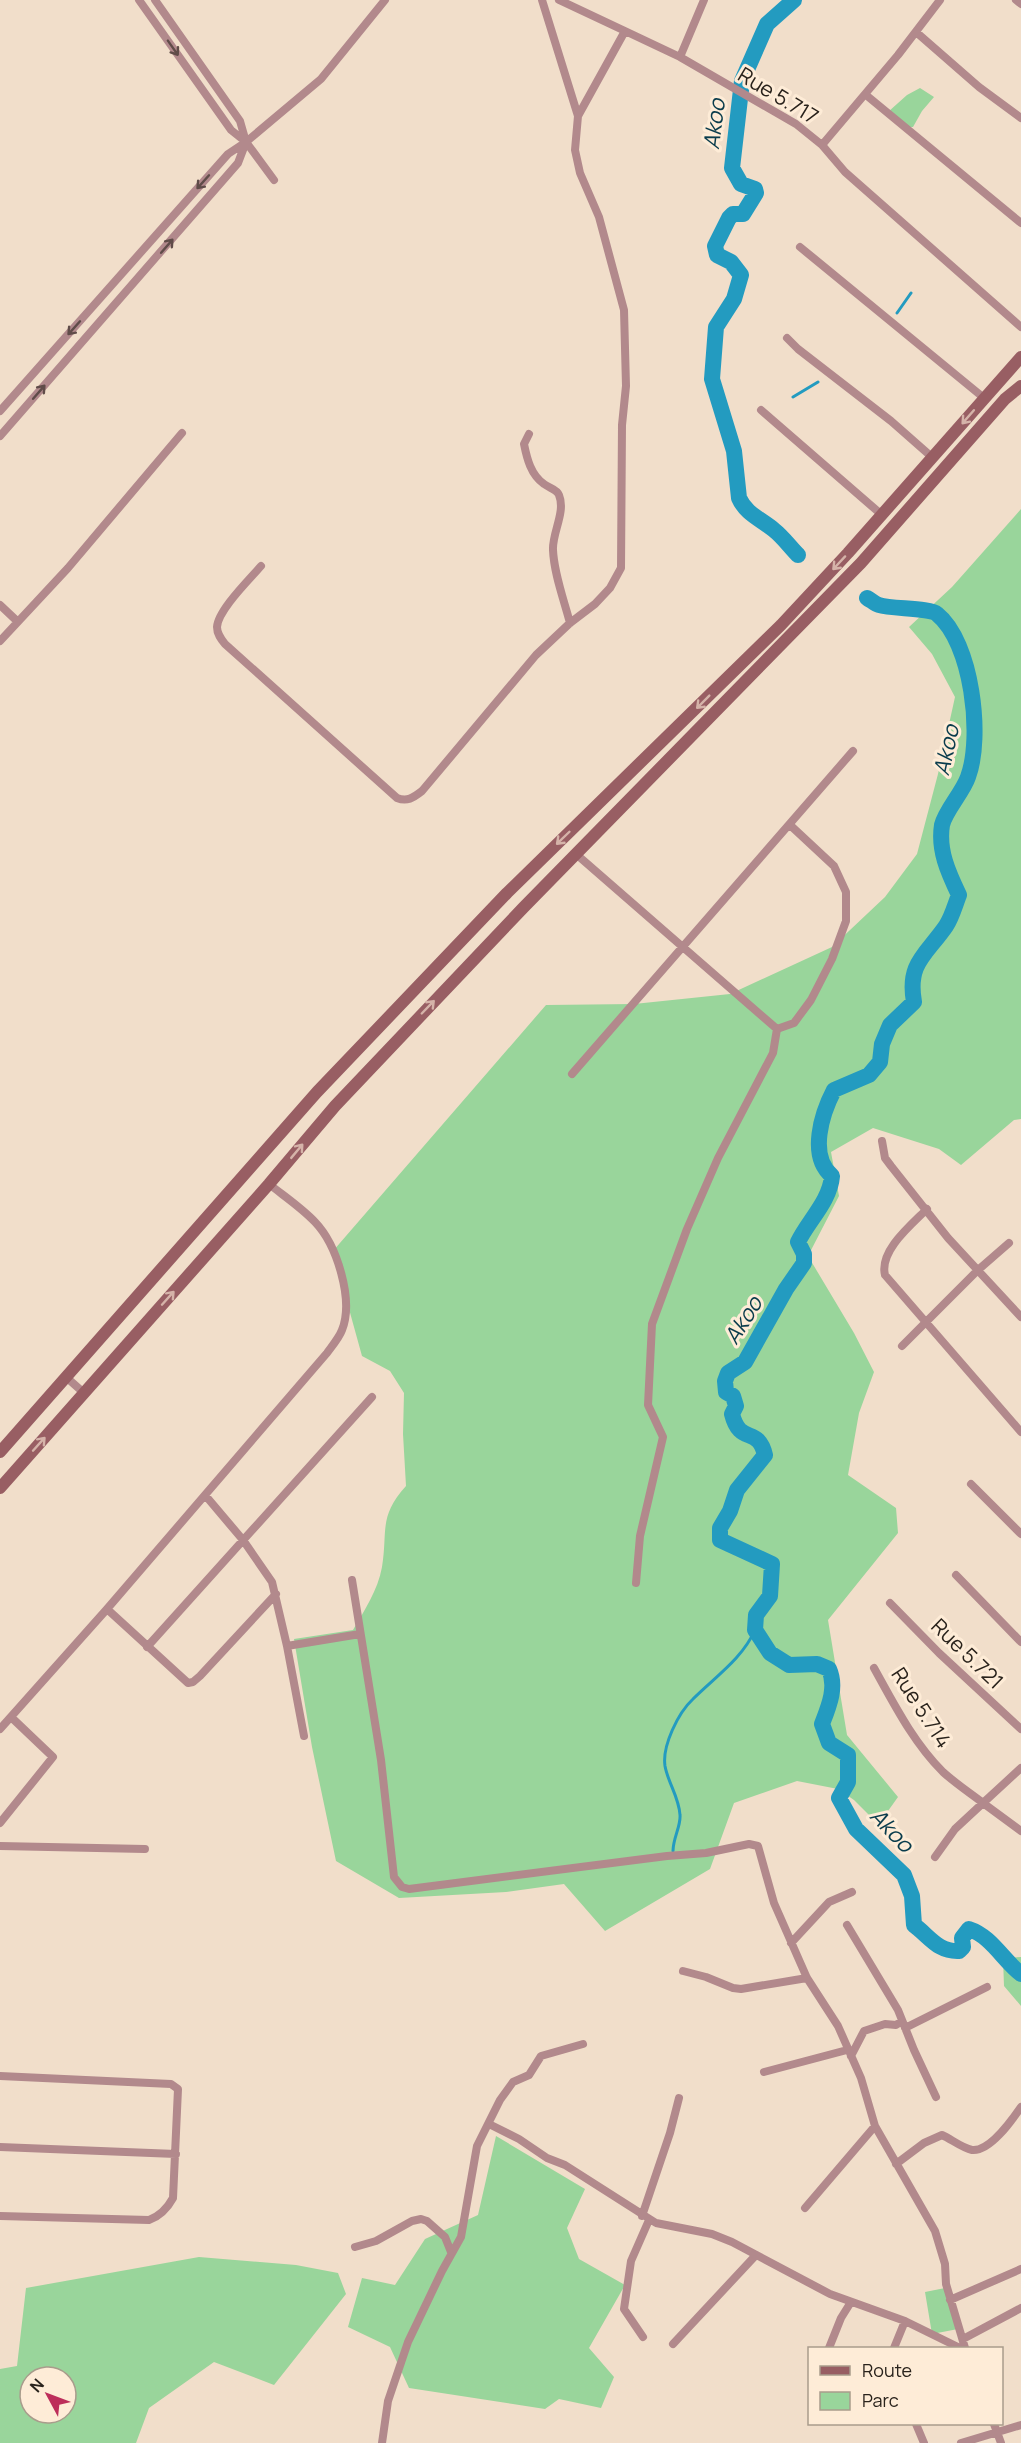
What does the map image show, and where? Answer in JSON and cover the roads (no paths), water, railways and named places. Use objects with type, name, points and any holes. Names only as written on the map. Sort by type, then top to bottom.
[{"type":"street","points":[[139,0],[231,130],[246,142],[274,180]]},
{"type":"street","points":[[0,436],[238,163],[246,142],[240,121],[155,0]]},
{"type":"street","points":[[0,411],[228,154],[246,142],[321,79],[385,0]]},
{"type":"street","points":[[261,566],[220,616],[217,627],[219,636],[287,700],[397,798],[403,800],[411,799],[422,791],[521,672],[570,623],[595,604],[610,588],[621,568],[622,425],[626,386],[624,310],[598,217],[580,173],[575,150],[578,116],[542,0]]},
{"type":"street","name":"Rue 5.717","points":[[559,0],[680,57],[796,124],[822,145],[845,172],[1021,327]]},
{"type":"street","points":[[680,57],[704,0]]},
{"type":"street","points":[[822,145],[866,94],[940,0]]},
{"type":"street","points":[[1016,0],[1021,4]]},
{"type":"street","points":[[578,116],[625,31]]},
{"type":"street","points":[[916,32],[979,87],[1021,118]]},
{"type":"street","points":[[866,94],[1021,223]]},
{"type":"street","points":[[800,248],[984,398]]},
{"type":"street","points":[[787,338],[891,421],[933,458]]},
{"type":"street","points":[[0,1452],[358,1049],[507,893],[781,625],[1021,358],[1021,352]]},
{"type":"street","points":[[0,1488],[350,1090],[576,854],[861,563],[998,407],[1021,386]]},
{"type":"street","points":[[760,410],[882,515]]},
{"type":"street","points":[[0,640],[68,568],[182,433]]},
{"type":"street","points":[[529,434],[524,444],[530,466],[543,483],[557,491],[560,496],[561,505],[554,532],[554,563],[570,623]]},
{"type":"street","points":[[0,605],[17,621]]},
{"type":"street","points":[[572,1074],[853,751]]},
{"type":"street","points":[[777,1029],[794,1023],[811,1000],[832,959],[846,921],[846,892],[834,866],[790,825]]},
{"type":"street","points":[[576,854],[681,948],[777,1029]]},
{"type":"street","points":[[636,1583],[640,1536],[663,1437],[648,1405],[652,1324],[687,1229],[718,1158],[773,1053],[777,1029]]},
{"type":"street","points":[[882,1142],[885,1158],[948,1238],[1021,1317]]},
{"type":"street","points":[[0,1729],[206,1495],[327,1353],[342,1330],[347,1308],[339,1268],[327,1237],[315,1221],[269,1184]]},
{"type":"street","points":[[927,1209],[895,1244],[883,1267],[885,1275],[926,1324],[987,1390],[1021,1432]]},
{"type":"street","points":[[902,1346],[978,1270],[1009,1243]]},
{"type":"street","points":[[66,1377],[84,1393]]},
{"type":"street","points":[[147,1647],[372,1397]]},
{"type":"street","points":[[971,1484],[1021,1534]]},
{"type":"street","points":[[206,1495],[243,1540],[272,1582],[304,1736]]},
{"type":"street","points":[[956,1575],[1021,1642]]},
{"type":"street","points":[[352,1580],[381,1760],[394,1877],[402,1887],[409,1889],[706,1853],[749,1844],[758,1846],[774,1903],[807,1978],[838,2026],[861,2078],[875,2126],[934,2230],[945,2264],[944,2276],[950,2300],[965,2347]]},
{"type":"street","points":[[107,1609],[183,1680],[193,1682],[276,1594]]},
{"type":"street","name":"Rue 5.721","points":[[890,1603],[939,1653],[1021,1729]]},
{"type":"street","points":[[287,1646],[360,1634]]},
{"type":"street","name":"Rue 5.714","points":[[873,1668],[902,1719],[943,1772],[1021,1831]]},
{"type":"street","points":[[0,1824],[53,1757],[11,1717]]},
{"type":"street","points":[[935,1857],[955,1829],[1021,1768]]},
{"type":"street","points":[[0,1846],[144,1849]]},
{"type":"street","points":[[791,1943],[829,1902],[852,1892]]},
{"type":"street","points":[[847,1925],[898,2010],[936,2097]]},
{"type":"street","points":[[683,1971],[706,1977],[733,1989],[807,1978]]},
{"type":"street","points":[[764,2072],[849,2053],[864,2031],[885,2024],[904,2025],[987,1987]]},
{"type":"street","points":[[382,2443],[388,2401],[408,2342],[451,2252],[461,2237],[467,2214],[476,2154],[498,2103],[512,2084],[527,2076],[541,2056],[583,2044]]},
{"type":"street","points":[[0,2076],[174,2084],[178,2089],[173,2199],[164,2212],[150,2220],[0,2216]]},
{"type":"street","points":[[643,2337],[624,2309],[631,2261],[646,2218],[679,2098]]},
{"type":"street","points":[[896,2164],[924,2143],[942,2135],[972,2150],[982,2149],[1012,2120],[1021,2107]]},
{"type":"street","points":[[489,2124],[519,2139],[547,2158],[565,2165],[646,2218],[670,2226],[712,2234],[830,2294],[905,2321],[956,2347]]},
{"type":"street","points":[[805,2208],[875,2126]]},
{"type":"street","points":[[0,2147],[176,2154]]},
{"type":"street","points":[[355,2247],[376,2241],[412,2221],[421,2219],[445,2237],[451,2252]]},
{"type":"street","points":[[673,2344],[756,2255]]},
{"type":"street","points":[[950,2300],[1021,2269]]},
{"type":"street","points":[[830,2347],[841,2318],[851,2302]]},
{"type":"street","points":[[963,2339],[1021,2308]]},
{"type":"street","points":[[895,2347],[905,2321]]},
{"type":"street","points":[[916,2425],[924,2443]]},
{"type":"street","points":[[994,2425],[1001,2443]]},
{"type":"street","points":[[961,2443],[1021,2425]]},
{"type":"waterway","name":"Akoo","points":[[794,0],[767,24],[742,81],[732,168],[741,184],[755,189],[756,193],[743,214],[733,214],[729,218],[715,246],[717,255],[731,262],[741,275],[734,299],[716,327],[712,379],[734,451],[739,498],[750,512],[777,533],[798,555]]},
{"type":"waterway","points":[[897,313],[911,293]]},
{"type":"waterway","points":[[793,397],[818,382]]},
{"type":"waterway","name":"Akoo","points":[[867,598],[879,605],[937,614],[949,627],[966,667],[974,715],[972,760],[966,783],[944,820],[941,834],[945,861],[959,895],[948,922],[916,968],[913,978],[914,1002],[890,1025],[882,1044],[880,1062],[869,1075],[834,1090],[825,1110],[820,1134],[820,1157],[832,1176],[823,1202],[798,1242],[804,1254],[804,1263],[786,1289],[745,1362],[728,1373],[725,1381],[726,1392],[733,1396],[736,1406],[732,1414],[735,1424],[744,1433],[758,1440],[765,1455],[737,1490],[730,1511],[720,1528],[720,1540],[772,1564],[770,1596],[756,1615],[755,1630],[770,1653],[789,1665],[817,1664],[829,1669],[832,1690],[822,1724],[829,1743],[848,1755],[848,1782],[839,1798],[856,1829],[904,1875],[912,1896],[914,1925],[935,1943],[952,1951],[959,1951],[963,1947],[962,1938],[969,1929],[977,1932],[1021,1974]]},
{"type":"waterway","points":[[673,1851],[680,1815],[678,1802],[665,1766],[669,1740],[687,1705],[735,1659],[755,1630]]}]
